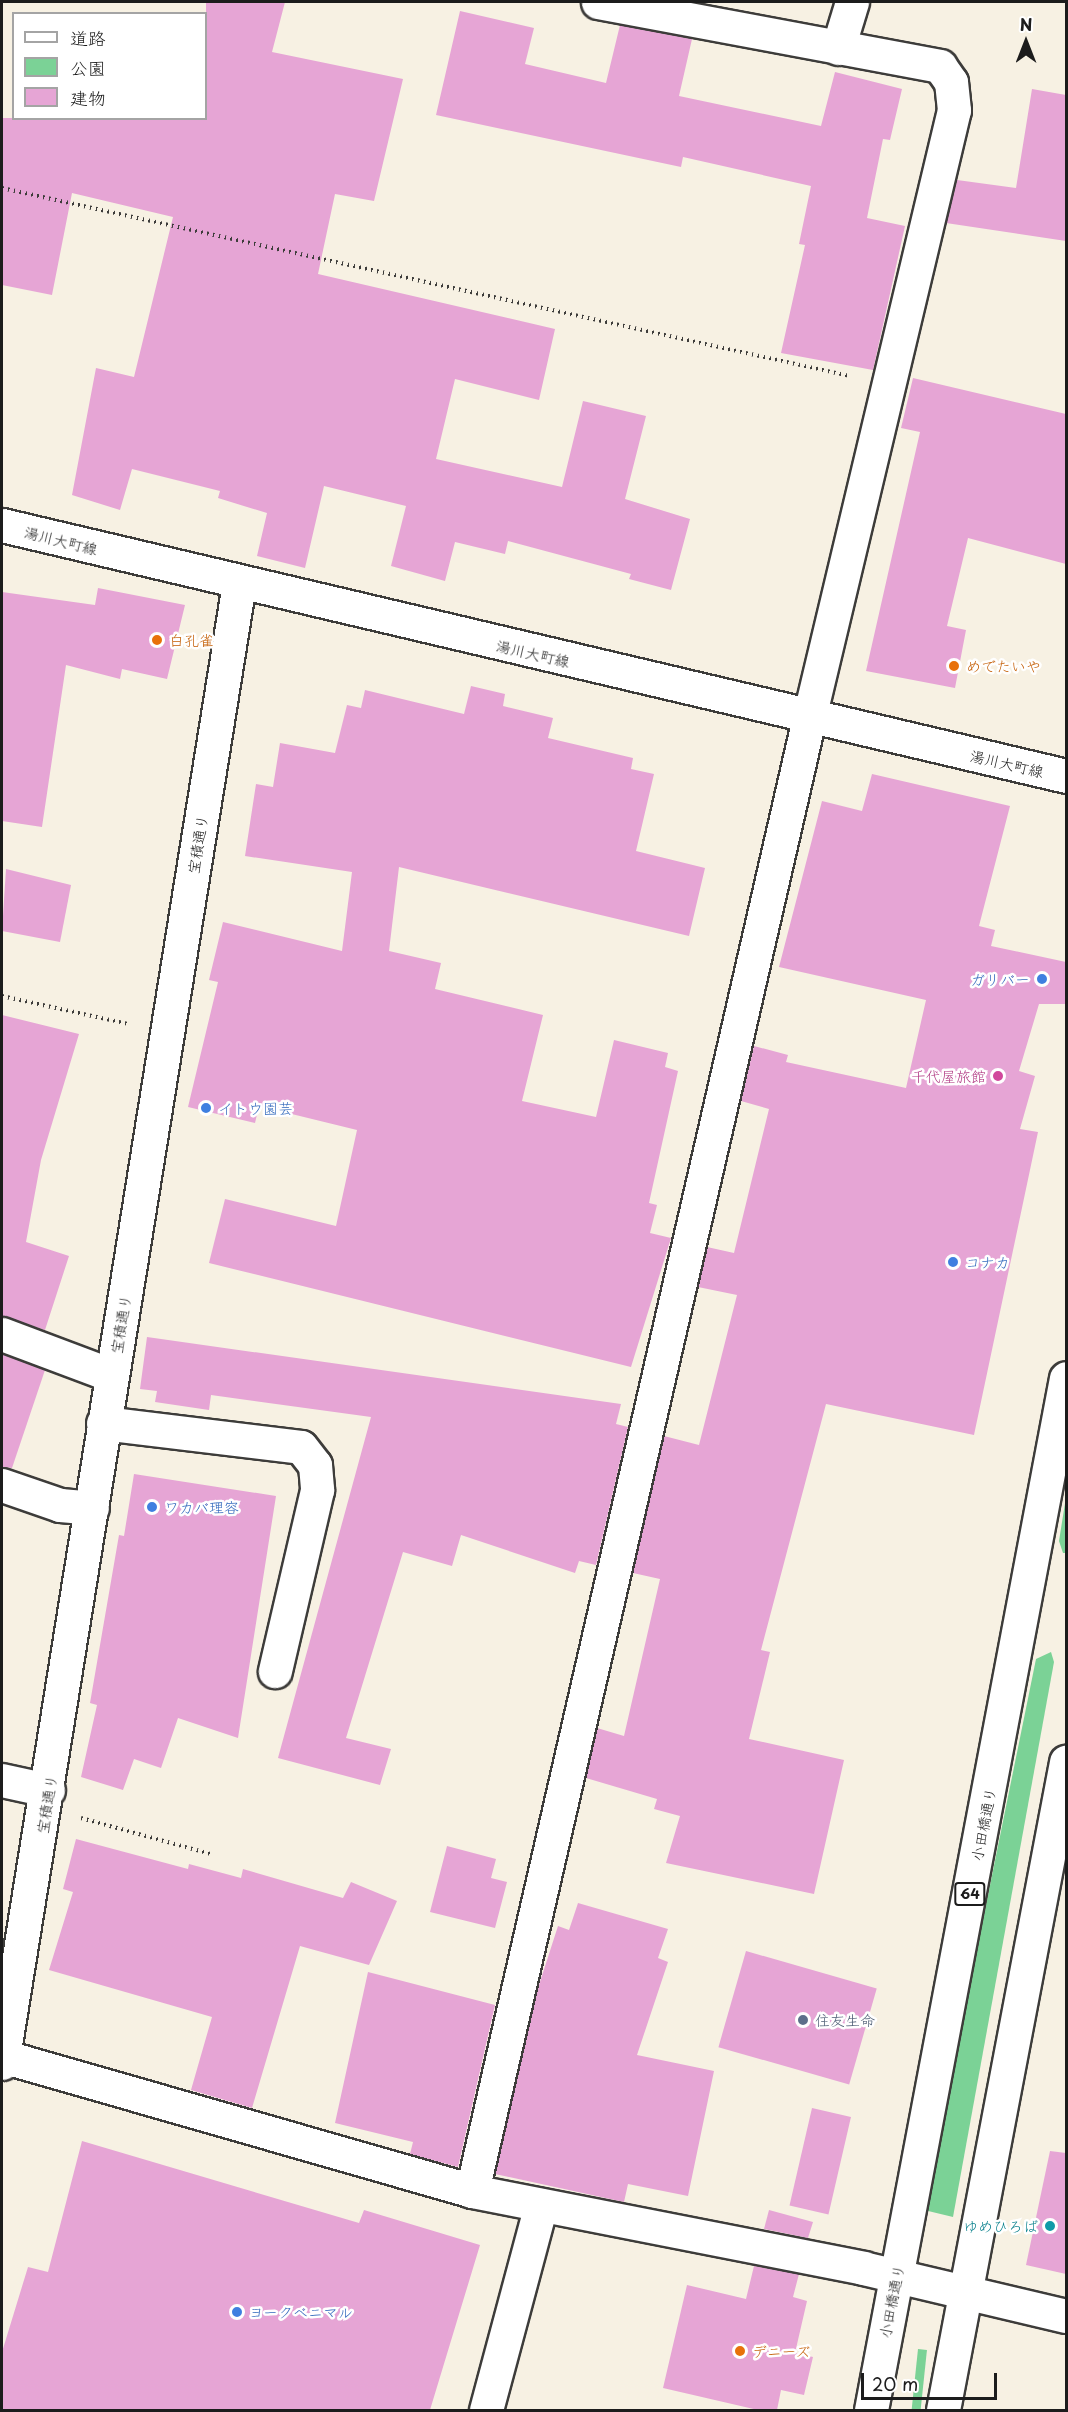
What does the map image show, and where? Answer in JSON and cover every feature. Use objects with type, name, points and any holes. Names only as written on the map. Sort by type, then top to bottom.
[{"type":"street","points":[[472,2192],[809,718],[954,110],[951,82],[940,66],[598,2]]},
{"type":"street","points":[[837,48],[852,2]]},
{"type":"street","name":"湯川大町線","points":[[2,525],[239,584],[1066,776]]},
{"type":"street","name":"宝積通り","points":[[2,2059],[43,1826],[103,1423],[239,584]]},
{"type":"street","points":[[2,1334],[111,1375]]},
{"type":"street","name":"小田橋通り","points":[[871,2410],[1066,1378]]},
{"type":"street","points":[[103,1423],[301,1447],[315,1465],[317,1490],[275,1671]]},
{"type":"street","points":[[2,1485],[60,1505],[92,1508]]},
{"type":"street","points":[[944,2410],[1066,1761]]},
{"type":"street","points":[[2,1780],[48,1790]]},
{"type":"street","points":[[2,2059],[472,2192],[896,2275],[967,2290],[1066,2316]]},
{"type":"street","points":[[486,2410],[541,2205]]},
{"type":"path","points":[[2,188],[889,385]]},
{"type":"path","points":[[2,996],[166,1037]]},
{"type":"path","points":[[43,1826],[62,1813],[211,1854]]},
{"type":"green space","points":[[1066,1497],[1066,1553],[1063,1553],[1059,1541]]},
{"type":"green space","points":[[1051,1652],[1054,1662],[953,2217],[924,2210],[1036,1659]]},
{"type":"green space","points":[[918,2349],[927,2350],[921,2410],[912,2410]]},
{"type":"building","points":[[206,2],[285,2],[272,52],[403,79],[374,201],[335,194],[318,274],[555,329],[539,400],[455,379],[436,459],[562,487],[583,401],[646,416],[625,499],[690,519],[671,590],[629,579],[631,574],[508,541],[505,554],[455,542],[445,581],[391,566],[406,506],[324,486],[305,568],[257,556],[267,513],[218,498],[220,491],[132,469],[120,510],[72,495],[96,368],[134,377],[173,217],[72,193],[52,295],[2,285],[2,118],[12,118],[12,120],[207,120]]},
{"type":"building","points":[[460,11],[534,28],[525,64],[606,83],[620,25],[692,39],[679,96],[821,126],[835,72],[902,89],[890,140],[883,139],[867,218],[905,226],[873,370],[781,353],[805,245],[799,244],[811,186],[683,157],[681,167],[436,115]]},
{"type":"building","points":[[1032,89],[1066,95],[1066,241],[946,223],[957,180],[1016,188]]},
{"type":"building","points":[[913,378],[1066,414],[1066,564],[968,538],[947,626],[966,630],[955,688],[866,671],[920,432],[901,428]]},
{"type":"building","points":[[98,588],[185,605],[167,679],[122,669],[120,679],[66,665],[42,827],[2,821],[2,592],[95,605]]},
{"type":"building","points":[[471,686],[505,694],[503,706],[553,718],[548,738],[633,758],[631,769],[654,774],[636,851],[705,868],[689,936],[399,867],[389,951],[441,963],[435,989],[543,1015],[522,1101],[596,1117],[614,1040],[668,1053],[665,1067],[678,1071],[649,1203],[657,1205],[650,1233],[671,1238],[631,1367],[209,1263],[225,1199],[336,1226],[357,1130],[259,1106],[255,1123],[188,1107],[218,982],[209,980],[223,922],[342,951],[352,872],[245,856],[256,784],[273,787],[280,743],[335,753],[347,705],[361,708],[365,690],[464,714]]},
{"type":"building","points":[[872,774],[1010,806],[979,926],[995,930],[991,946],[1066,962],[1066,1004],[1039,1004],[1019,1071],[1035,1076],[1020,1129],[1038,1132],[974,1435],[826,1404],[761,1650],[770,1652],[749,1739],[844,1760],[814,1894],[666,1863],[680,1816],[654,1809],[657,1799],[586,1778],[597,1728],[624,1736],[660,1579],[633,1573],[664,1436],[699,1445],[737,1295],[698,1287],[707,1247],[734,1253],[769,1109],[741,1101],[754,1046],[788,1055],[786,1062],[906,1088],[926,1000],[779,967],[822,801],[862,811]]},
{"type":"building","points":[[6,869],[71,885],[60,942],[2,931]]},
{"type":"building","points":[[2,1015],[79,1034],[41,1160],[26,1242],[69,1256],[45,1330],[2,1316]]},
{"type":"building","points":[[147,1337],[621,1404],[616,1424],[628,1427],[596,1565],[579,1561],[575,1573],[461,1535],[452,1566],[403,1552],[346,1738],[391,1749],[380,1785],[278,1758],[371,1417],[211,1395],[209,1410],[155,1402],[157,1391],[140,1389]]},
{"type":"building","points":[[2,1354],[45,1370],[12,1468],[2,1467]]},
{"type":"building","points":[[134,1474],[276,1496],[238,1738],[178,1718],[161,1768],[134,1759],[123,1790],[81,1777],[97,1705],[90,1703],[119,1535],[124,1536]]},
{"type":"building","points":[[76,1839],[188,1869],[189,1864],[241,1878],[243,1869],[343,1898],[351,1882],[397,1901],[369,1965],[300,1946],[252,2108],[191,2090],[212,2017],[49,1970],[73,1892],[63,1889]]},
{"type":"building","points":[[447,1846],[496,1859],[491,1878],[507,1882],[495,1928],[430,1912]]},
{"type":"building","points":[[578,1903],[668,1929],[658,1958],[668,1962],[637,2055],[714,2071],[688,2196],[628,2184],[624,2202],[495,2174],[538,1988],[558,1926],[569,1930]]},
{"type":"building","points":[[746,1951],[877,1988],[849,2085],[718,2047]]},
{"type":"building","points":[[368,1972],[495,2005],[458,2167],[410,2154],[413,2142],[335,2123]]},
{"type":"building","points":[[812,2108],[851,2117],[828,2214],[790,2205]]},
{"type":"building","name":"ヨークベニマル","points":[[82,2141],[359,2223],[364,2210],[480,2245],[430,2410],[2,2410],[2,2352],[28,2267],[48,2272]]},
{"type":"building","name":"ゆめひろば","points":[[1050,2151],[1066,2153],[1066,2274],[1026,2265]]},
{"type":"building","points":[[769,2210],[813,2222],[808,2238],[764,2229]]},
{"type":"building","points":[[754,2266],[799,2274],[793,2297],[807,2301],[795,2353],[813,2357],[804,2395],[781,2390],[777,2410],[758,2410],[663,2388],[687,2285],[746,2299]]},
{"type":"place","name":"白孔雀","points":[[157,640]]},
{"type":"place","name":"めでたいや","points":[[954,666]]},
{"type":"place","name":"ガリバー","points":[[1042,979]]},
{"type":"place","name":"千代屋旅館","points":[[998,1076]]},
{"type":"place","name":"イトウ園芸","points":[[206,1108]]},
{"type":"place","name":"コナカ","points":[[953,1262]]},
{"type":"place","name":"ワカバ理容","points":[[152,1507]]},
{"type":"place","name":"住友生命","points":[[803,2020]]},
{"type":"place","name":"ゆめひろば","points":[[1050,2226]]},
{"type":"place","name":"ヨークベニマル","points":[[237,2312]]},
{"type":"place","name":"デニーズ","points":[[740,2351]]}]
